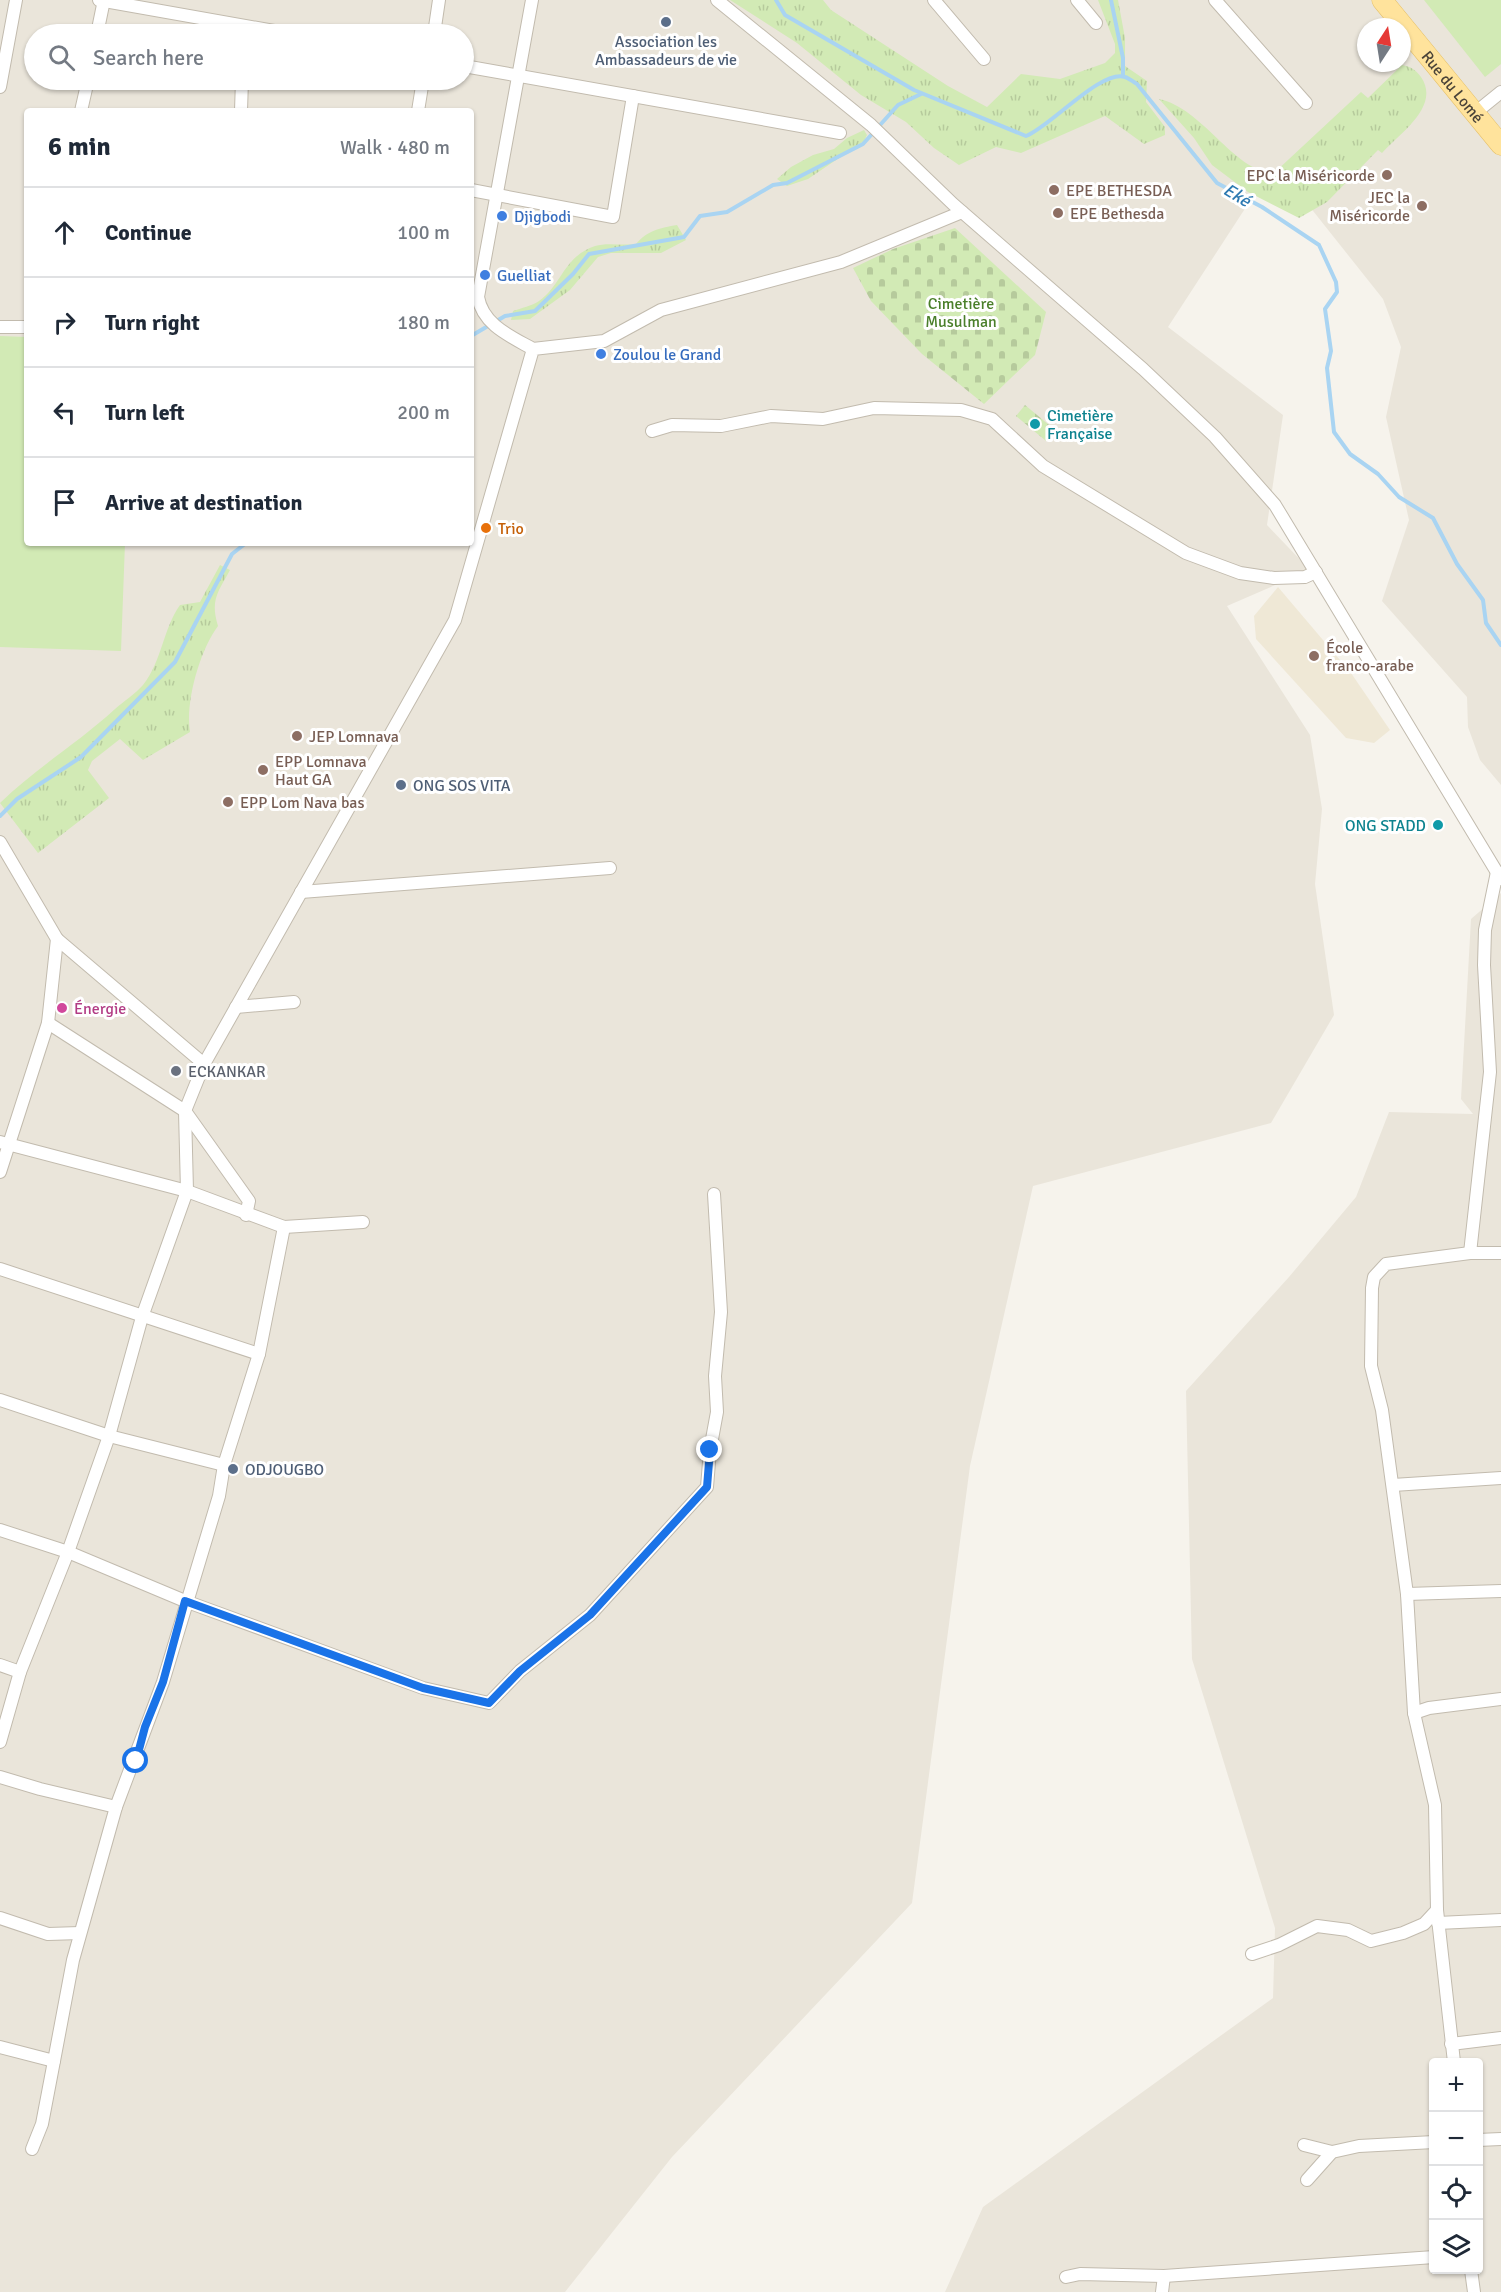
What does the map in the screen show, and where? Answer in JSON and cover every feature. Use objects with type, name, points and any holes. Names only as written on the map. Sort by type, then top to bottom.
[{"type":"main road","name":"Rue du Lomé","points":[[1382,0],[1501,146]]},
{"type":"street","points":[[0,87],[16,0]]},
{"type":"street","points":[[98,24],[102,0],[215,24]]},
{"type":"street","points":[[435,24],[439,0]]},
{"type":"street","points":[[532,0],[478,297],[480,309],[494,325],[533,349],[604,341],[661,310],[842,262],[962,212]]},
{"type":"street","points":[[717,0],[871,124],[884,140],[962,212],[1143,369],[1215,437],[1275,505],[1499,876],[1485,930],[1484,965],[1490,1072],[1470,1253]]},
{"type":"street","points":[[934,0],[984,60]]},
{"type":"street","points":[[1077,0],[1096,23]]},
{"type":"street","points":[[1215,0],[1306,103]]},
{"type":"street","points":[[474,68],[840,133]]},
{"type":"street","points":[[82,108],[86,90]]},
{"type":"street","points":[[241,108],[242,90]]},
{"type":"street","points":[[418,108],[421,90]]},
{"type":"street","points":[[1475,113],[1501,92]]},
{"type":"street","points":[[474,190],[613,217],[633,96]]},
{"type":"street","points":[[0,327],[24,327]]},
{"type":"street","points":[[0,1742],[20,1672],[68,1552],[109,1436],[142,1317],[187,1191],[185,1111],[204,1064],[455,620],[533,349]]},
{"type":"street","points":[[652,432],[672,425],[721,426],[771,416],[823,419],[874,408],[961,410],[992,419],[1042,466],[1186,554],[1240,573],[1274,578],[1305,577],[1316,572]]},
{"type":"street","points":[[0,842],[57,939],[204,1064]]},
{"type":"street","points":[[301,892],[610,868]]},
{"type":"street","points":[[0,1172],[4,1144],[48,1023],[57,939]]},
{"type":"street","points":[[236,1007],[294,1002]]},
{"type":"street","points":[[48,1023],[185,1111],[249,1200],[246,1215]]},
{"type":"street","points":[[4,1144],[187,1191],[246,1215],[284,1227],[363,1222]]},
{"type":"street","points":[[0,1530],[68,1552],[185,1601],[423,1688],[489,1703],[520,1671],[590,1615],[707,1487],[710,1450],[717,1412],[715,1376],[721,1312],[714,1194]]},
{"type":"street","points":[[32,2149],[42,2124],[80,1933],[116,1807],[163,1682],[185,1601],[219,1496],[224,1466],[259,1354],[284,1227]]},
{"type":"street","points":[[1453,2058],[1438,1916],[1435,1805],[1414,1713],[1407,1594],[1382,1410],[1371,1366],[1370,1322],[1374,1277],[1386,1264],[1470,1253],[1501,1253]]},
{"type":"street","points":[[0,1269],[259,1354]]},
{"type":"street","points":[[0,1400],[109,1436],[224,1466]]},
{"type":"street","points":[[1393,1485],[1501,1478]]},
{"type":"street","points":[[1407,1594],[1501,1591]]},
{"type":"street","points":[[0,1665],[20,1672]]},
{"type":"street","points":[[1414,1713],[1430,1708],[1501,1699]]},
{"type":"street","points":[[0,1777],[40,1790],[116,1807]]},
{"type":"street","points":[[1252,1953],[1279,1945],[1317,1926],[1348,1930],[1371,1941],[1392,1936],[1438,1916],[1501,1920]]},
{"type":"street","points":[[0,1918],[48,1934],[80,1933]]},
{"type":"street","points":[[1451,2044],[1501,2038]]},
{"type":"street","points":[[0,2047],[54,2061]]},
{"type":"street","points":[[1483,2140],[1501,2139]]},
{"type":"street","points":[[1304,2145],[1332,2152],[1359,2146],[1429,2142]]},
{"type":"street","points":[[1307,2180],[1332,2152]]},
{"type":"street","points":[[1066,2277],[1080,2274],[1164,2276],[1429,2257]]},
{"type":"street","points":[[1472,2274],[1474,2292]]},
{"type":"street","points":[[1162,2292],[1164,2276]]},
{"type":"shaded area","points":[[0,0],[1501,0],[1501,785],[1480,760],[1468,727],[1467,697],[1382,601],[1409,520],[1386,417],[1401,347],[1383,299],[1298,192],[1261,184],[1168,327],[1283,415],[1267,525],[1310,570],[1227,606],[1310,735],[1322,809],[1315,884],[1334,1015],[1271,1123],[1033,1186],[970,1466],[912,1903],[672,2157],[565,2292],[0,2292]]},
{"type":"shaded area","points":[[1278,587],[1351,673],[1390,730],[1374,743],[1346,738],[1256,639],[1254,616]]},
{"type":"shaded area","points":[[1501,893],[1501,2292],[945,2292],[983,2207],[1273,1998],[1275,1928],[1192,1659],[1186,1391],[1289,1277],[1356,1197],[1389,1112],[1473,1114],[1461,1099],[1471,919]]},
{"type":"green space","points":[[730,0],[823,0],[831,10],[948,86],[987,107],[1021,74],[1060,79],[1105,63],[1115,53],[1115,44],[1098,0],[1118,0],[1125,38],[1125,66],[1147,81],[1146,102],[1165,127],[1165,135],[1144,144],[1105,116],[1021,153],[996,147],[959,165],[934,148],[906,122],[861,95],[797,43]]},
{"type":"green space","points":[[1424,0],[1501,0],[1501,64],[1485,77]]},
{"type":"green space","points":[[1411,69],[1421,77],[1426,88],[1426,98],[1422,109],[1408,128],[1382,153],[1378,150],[1327,202],[1299,218],[1248,192],[1212,165],[1194,138],[1159,99],[1190,114],[1246,163],[1260,170],[1274,173],[1361,92],[1368,98],[1395,72],[1411,72]]},
{"type":"green space","points":[[864,130],[867,135],[864,141],[808,179],[787,186],[777,179],[791,167],[813,155],[834,149],[847,138]]},
{"type":"green space","points":[[677,225],[686,240],[661,253],[611,253],[598,257],[570,290],[530,319],[511,320],[513,311],[536,303],[547,294],[569,264],[584,251],[600,245],[636,244],[650,233]]},
{"type":"green space","name":"Cimetière Musulman","points":[[955,228],[1046,312],[1035,355],[984,404],[922,354],[871,301],[853,268],[893,249]]},
{"type":"green space","points":[[0,336],[24,337],[24,546],[125,546],[121,651],[0,647]]},
{"type":"green space","points":[[1025,405],[1055,430],[1046,441],[1016,416]]},
{"type":"green space","points":[[220,565],[230,570],[216,596],[215,609],[218,626],[205,648],[195,677],[190,706],[190,732],[143,760],[120,739],[92,761],[88,770],[109,798],[38,853],[0,803],[143,685],[154,666],[174,614],[180,605],[200,602]]},
{"type":"waterway","name":"Eké","points":[[776,0],[785,15],[914,90],[1026,136],[1036,131],[1089,90],[1115,77],[1126,78],[1137,84],[1217,183],[1262,207],[1319,245],[1336,282],[1337,292],[1325,309],[1331,351],[1327,368],[1334,432],[1350,454],[1378,474],[1399,497],[1433,518],[1457,564],[1483,600],[1486,623],[1501,645]]},
{"type":"waterway","points":[[1111,0],[1123,58],[1123,76]]},
{"type":"waterway","points":[[474,334],[505,316],[535,311],[573,274],[589,254],[684,237],[700,216],[727,212],[773,185],[787,183],[863,144],[898,105],[921,94]]},
{"type":"waterway","points":[[0,816],[17,799],[81,757],[175,662],[232,554],[242,546]]},
{"type":"place","name":"Association les Ambassadeurs de vie","points":[[666,22]]},
{"type":"place","name":"EPC la Miséricorde","points":[[1387,175]]},
{"type":"place","name":"EPE BETHESDA","points":[[1054,190]]},
{"type":"place","name":"JEC la Miséricorde","points":[[1422,206]]},
{"type":"place","name":"EPE Bethesda","points":[[1058,213]]},
{"type":"place","name":"Djigbodi","points":[[502,216]]},
{"type":"place","name":"Guelliat","points":[[485,275]]},
{"type":"place","name":"Zoulou le Grand","points":[[601,354]]},
{"type":"place","name":"Cimetière Française","points":[[1035,424]]},
{"type":"place","name":"Trio","points":[[486,528]]},
{"type":"place","name":"École franco-arabe","points":[[1314,656]]},
{"type":"place","name":"JEP Lomnava","points":[[297,736]]},
{"type":"place","name":"EPP Lomnava Haut GA","points":[[263,770]]},
{"type":"place","name":"ONG SOS VITA","points":[[401,785]]},
{"type":"place","name":"EPP Lom Nava bas","points":[[228,802]]},
{"type":"place","name":"ONG STADD","points":[[1438,825]]},
{"type":"place","name":"Énergie","points":[[62,1008]]},
{"type":"place","name":"ECKANKAR","points":[[176,1071]]},
{"type":"place","name":"ODJOUGBO","points":[[233,1469]]},
{"type":"route","points":[[136,1761],[145,1727],[163,1682],[185,1601],[303,1642],[423,1688],[489,1703],[520,1671],[590,1615],[707,1487],[710,1450]]}]
